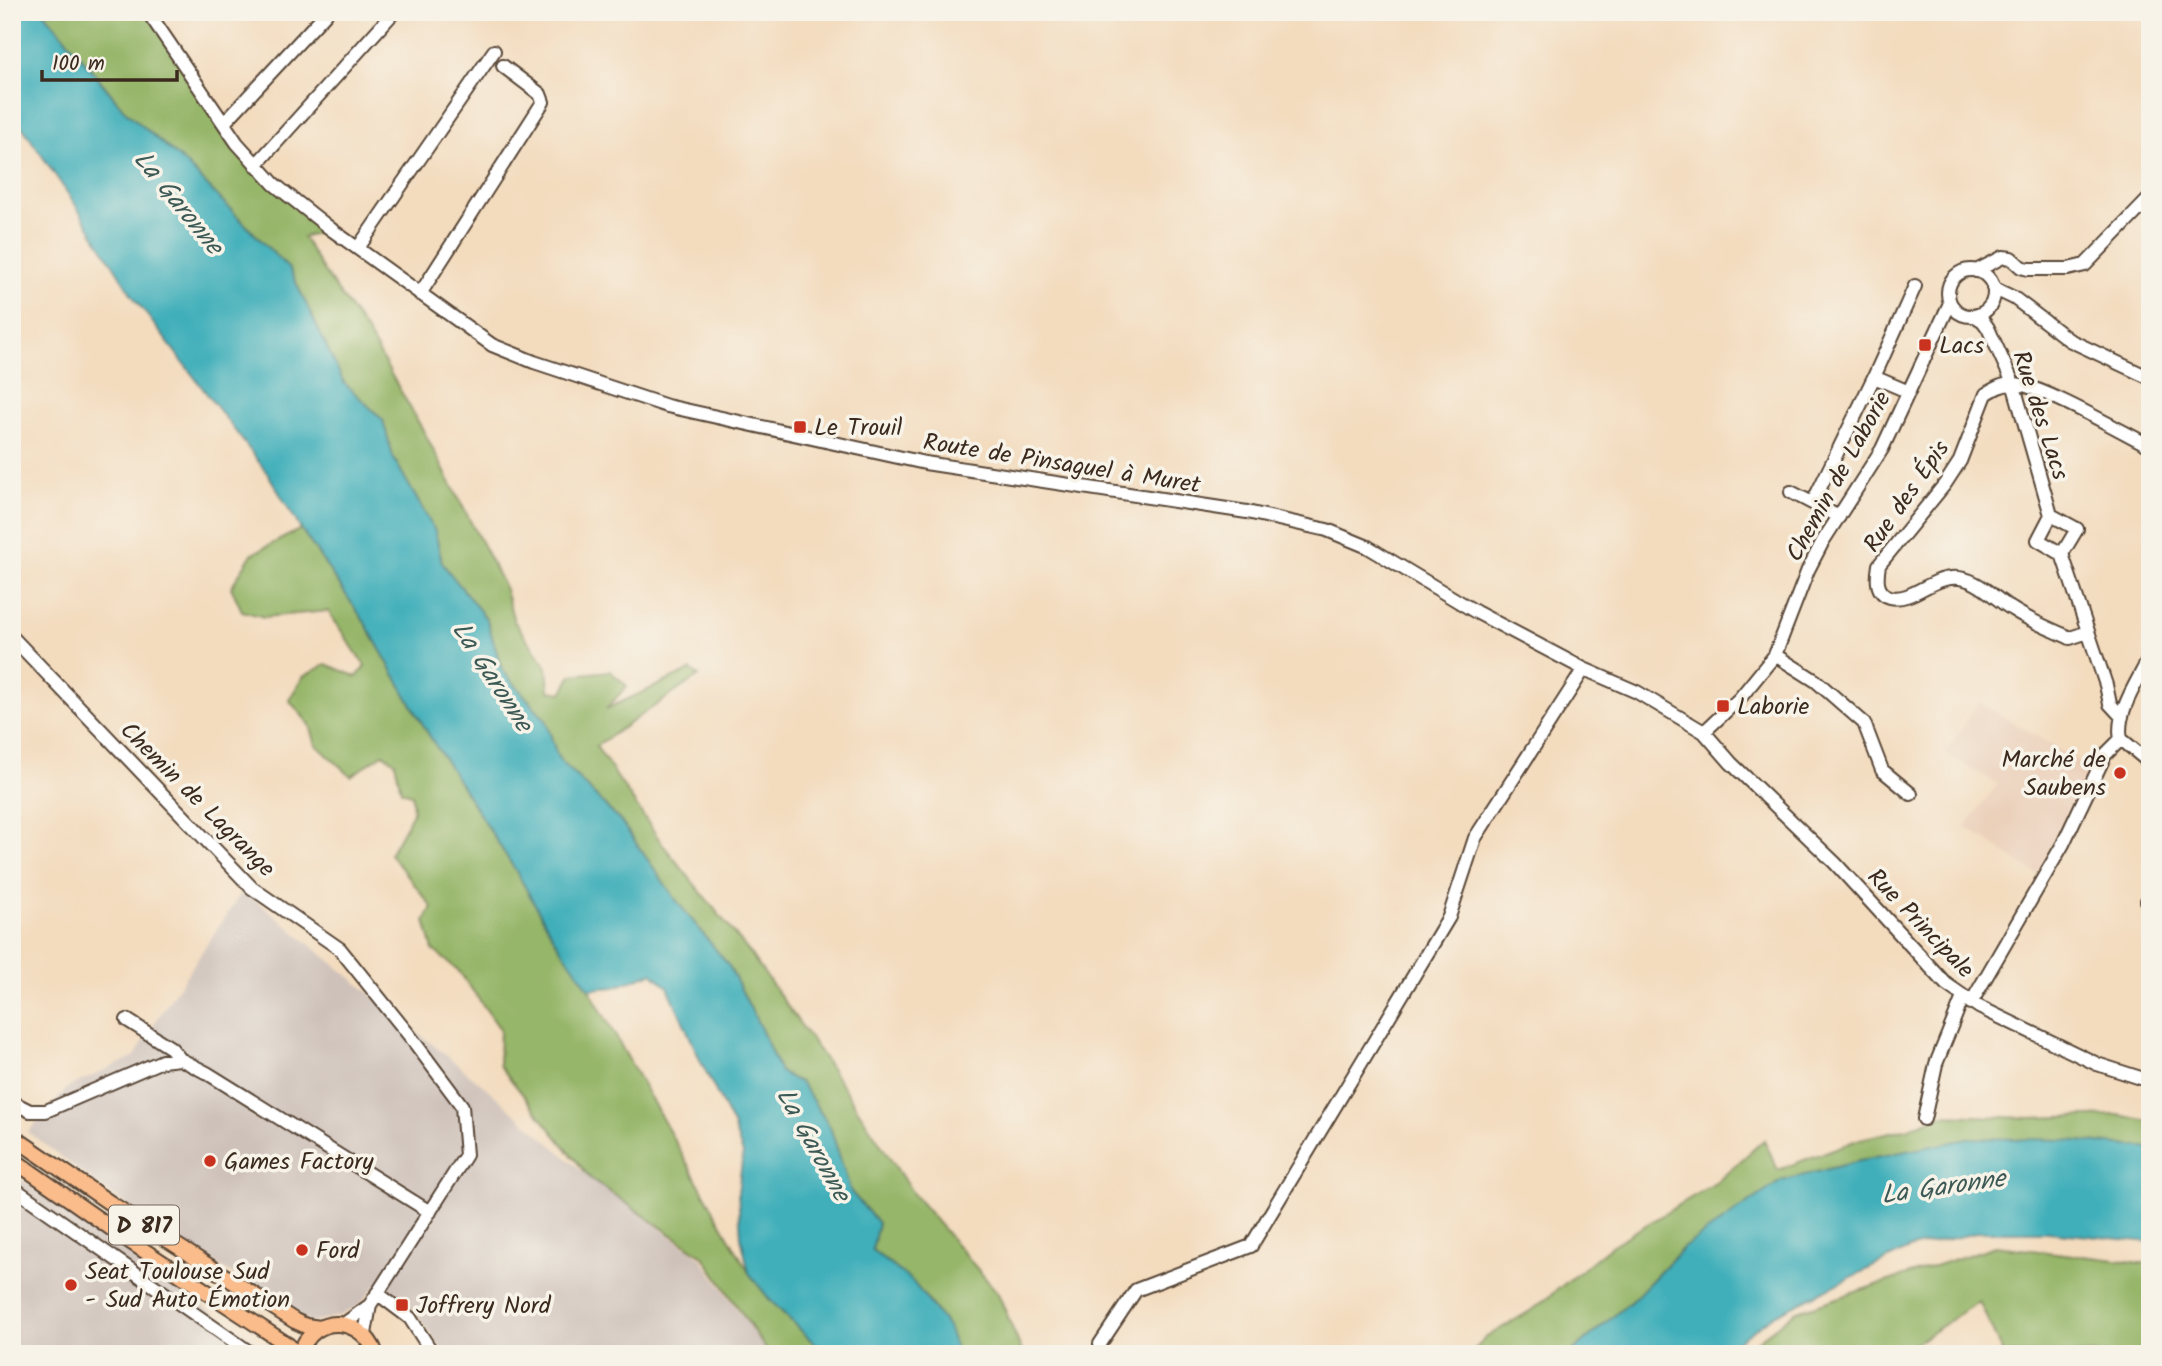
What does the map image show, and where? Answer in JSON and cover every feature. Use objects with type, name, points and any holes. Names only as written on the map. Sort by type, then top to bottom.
[{"type":"main road","name":"D 817","points":[[12,1136],[110,1203],[295,1321],[320,1328]]},
{"type":"main road","name":"D 817","points":[[12,1159],[299,1354]]},
{"type":"main road","points":[[299,1354],[306,1341],[320,1328],[336,1324],[344,1324],[365,1334],[376,1354]]},
{"type":"street","name":"Route de Pinsaguel à Muret","points":[[148,12],[224,123],[256,165],[284,193],[492,345],[534,362],[667,406],[799,433],[925,463],[1247,512],[1327,530],[1368,547],[1476,612],[1584,669],[1637,692],[1704,732]]},
{"type":"street","points":[[224,123],[327,12]]},
{"type":"street","points":[[256,165],[394,12]]},
{"type":"street","points":[[358,248],[494,51]]},
{"type":"street","points":[[420,294],[543,102],[540,94],[503,66]]},
{"type":"street","points":[[1984,310],[1986,279],[1996,260],[2011,258],[2021,267],[2043,271],[2068,270],[2085,265],[2150,198]]},
{"type":"street","points":[[2008,296],[1984,310],[1955,308],[1948,291],[1955,277],[1966,271],[1986,279],[2031,309],[2069,340],[2150,378]]},
{"type":"street","points":[[1813,502],[1915,286]]},
{"type":"street","name":"Chemin de Laborie","points":[[1704,732],[1740,698],[1775,655],[1808,570],[1882,449],[1943,320],[1955,308]]},
{"type":"street","name":"Rue des Lacs","points":[[1984,310],[1988,328],[2013,383],[2051,515],[2038,540],[2062,554],[2106,685],[2109,704],[2122,717]]},
{"type":"street","points":[[1874,377],[1909,393]]},
{"type":"street","points":[[2013,383],[2039,390],[2150,446]]},
{"type":"street","name":"Rue des Épis","points":[[2013,383],[1997,387],[1986,394],[1960,461],[1945,484],[1879,565],[1876,580],[1888,597],[1902,597],[1936,580],[1966,579],[2012,609],[2070,638],[2088,632]]},
{"type":"street","points":[[1791,492],[1839,517]]},
{"type":"street","name":"Rue des Lacs","points":[[2051,515],[2077,529],[2062,554]]},
{"type":"street","name":"Chemin de Lagrange","points":[[12,637],[253,888],[340,949],[410,1035],[462,1106],[466,1155],[430,1212]]},
{"type":"street","points":[[1775,655],[1816,681],[1864,723],[1882,770],[1911,794]]},
{"type":"street","points":[[2150,656],[2119,728],[2121,739],[2150,763]]},
{"type":"street","points":[[1100,1344],[1136,1290],[1251,1246],[1449,917],[1475,838],[1584,669]]},
{"type":"street","points":[[2106,685],[2113,692],[2130,698]]},
{"type":"street","name":"Rue Principale","points":[[1704,732],[1731,763],[1835,863],[1946,984],[1967,1000],[2097,1064],[2150,1081]]},
{"type":"street","points":[[1924,1119],[1936,1064],[1967,1000],[2063,844],[2105,755],[2121,739]]},
{"type":"street","points":[[2150,898],[2147,901],[2150,904]]},
{"type":"street","points":[[127,1020],[171,1048],[180,1059],[219,1080],[430,1212],[370,1305],[365,1334]]},
{"type":"street","points":[[12,1102],[30,1111],[46,1111],[162,1061],[180,1059]]},
{"type":"street","points":[[12,1187],[252,1354]]},
{"type":"street","points":[[377,1293],[411,1318],[433,1354]]},
{"type":"street","points":[[344,1324],[370,1305]]},
{"type":"shaded area","points":[[1979,702],[2093,770],[2037,875],[1966,826],[1998,784],[1945,754]]},
{"type":"shaded area","points":[[243,890],[485,1087],[590,1178],[701,1258],[768,1354],[445,1354],[417,1314],[378,1283],[358,1306],[339,1316],[311,1322],[292,1313],[164,1230],[28,1132],[67,1088],[135,1056]]},
{"type":"shaded area","points":[[12,1173],[262,1346],[267,1354],[12,1354]]},
{"type":"green space","points":[[44,12],[148,12],[237,143],[332,230],[303,237],[367,332],[424,432],[504,586],[514,621],[547,667],[549,691],[562,693],[572,675],[610,671],[627,686],[606,709],[691,670],[699,676],[596,746],[663,845],[749,952],[822,1055],[914,1195],[998,1293],[1023,1354],[958,1354],[934,1307],[913,1284],[872,1250],[878,1223],[851,1192],[830,1127],[801,1083],[780,1072],[729,966],[679,904],[621,822],[558,758],[545,719],[502,670],[487,620],[442,563],[435,531],[393,457],[383,420],[344,383],[290,270],[184,162],[125,111]]},
{"type":"green space","points":[[301,529],[364,621],[429,735],[589,989],[749,1273],[770,1300],[825,1354],[769,1354],[704,1257],[590,1178],[499,1065],[500,1029],[458,970],[433,950],[425,921],[432,907],[390,854],[413,813],[412,794],[401,791],[395,762],[383,754],[351,776],[316,745],[310,725],[289,700],[303,677],[326,664],[357,677],[365,666],[328,611],[264,617],[242,611],[231,587],[252,554]]},
{"type":"green space","points":[[1941,1115],[2029,1118],[2118,1115],[2150,1121],[2150,1148],[2066,1140],[1683,1248],[1635,1298],[1569,1354],[1471,1354],[1485,1338],[1535,1308],[1611,1246],[1717,1182],[1764,1140],[1778,1170],[1860,1139],[1909,1128]]},
{"type":"green space","points":[[1995,1246],[2150,1264],[2150,1354],[2003,1354],[1979,1301],[1899,1354],[1740,1354],[1795,1312]]},
{"type":"water","name":"La Garonne","points":[[12,12],[44,12],[125,111],[184,162],[290,270],[344,383],[383,420],[393,457],[435,531],[442,563],[487,620],[502,670],[545,719],[558,758],[621,822],[679,904],[729,966],[780,1072],[801,1083],[830,1127],[851,1192],[878,1223],[872,1250],[913,1282],[948,1327],[958,1354],[825,1354],[770,1300],[749,1273],[741,1237],[738,1192],[743,1154],[733,1125],[701,1062],[668,987],[652,973],[615,987],[589,989],[554,938],[516,871],[429,735],[364,621],[301,529],[268,474],[134,298],[75,204],[12,112]]},
{"type":"water","name":"La Garonne","points":[[1973,1138],[2066,1140],[2150,1148],[2150,1242],[2048,1232],[1980,1232],[1911,1248],[1774,1315],[1720,1354],[1569,1354],[1635,1298],[1683,1248],[1781,1181],[1871,1158]]},
{"type":"place","name":"Lacs","points":[[1925,345]]},
{"type":"place","name":"Le Trouil","points":[[800,427]]},
{"type":"place","name":"Laborie","points":[[1723,706]]},
{"type":"place","name":"Marché de Saubens","points":[[2120,773]]},
{"type":"place","name":"Games Factory","points":[[210,1161]]},
{"type":"place","name":"Ford","points":[[302,1250]]},
{"type":"place","name":"Seat Toulouse Sud - Sud Auto Émotion","points":[[71,1285]]},
{"type":"place","name":"Joffrery Nord","points":[[402,1305]]}]
